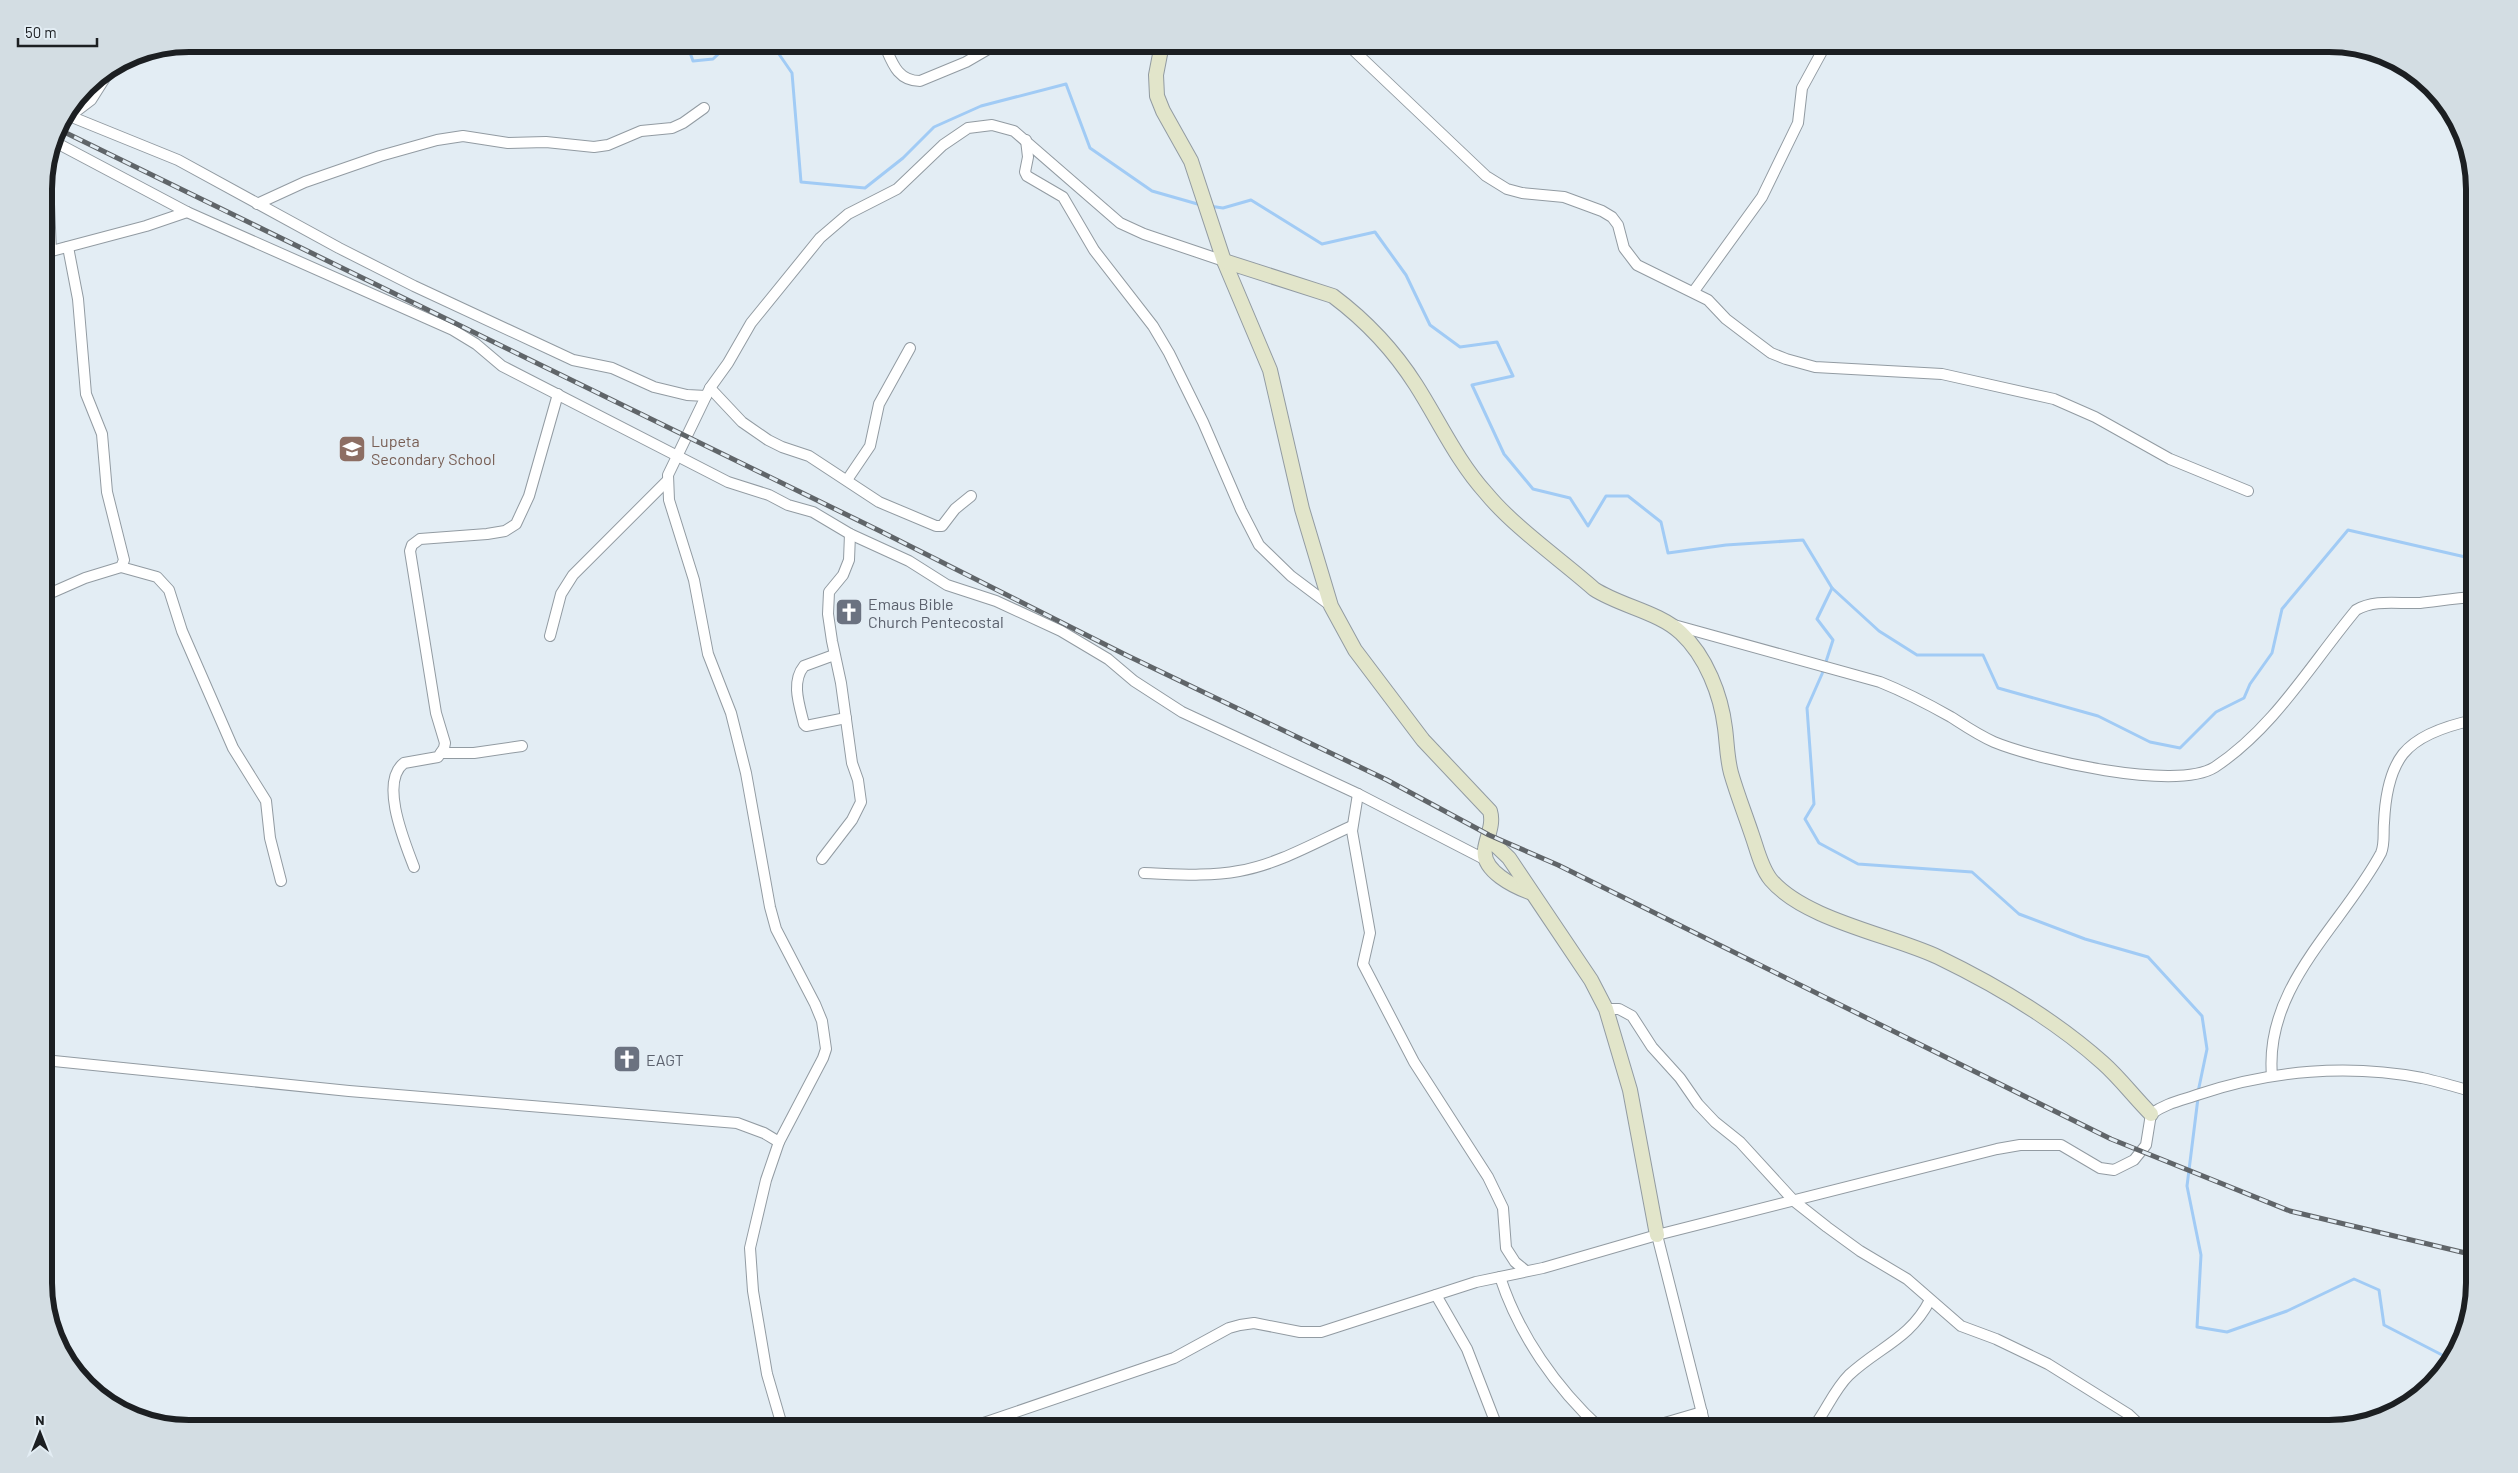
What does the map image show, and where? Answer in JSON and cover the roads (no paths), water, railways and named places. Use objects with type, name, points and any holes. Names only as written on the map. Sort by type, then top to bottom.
[{"type":"street","points":[[887,52],[901,76],[913,81],[920,81],[966,62],[983,52]]},
{"type":"street","points":[[1160,52],[1156,75],[1157,96],[1192,161],[1222,255],[1270,370],[1302,509],[1331,606],[1356,650],[1422,740],[1488,807],[1491,819],[1484,850],[1486,860]]},
{"type":"street","points":[[1355,52],[1486,176],[1515,191],[1564,197],[1602,211],[1612,217],[1618,225],[1624,248],[1636,265],[1661,279],[1694,291],[1708,300],[1726,319],[1771,353],[1816,367],[1942,374],[2054,399],[2095,417],[2170,459],[2248,491]]},
{"type":"street","points":[[1694,291],[1762,197],[1798,123],[1802,88],[1822,52]]},
{"type":"street","points":[[79,108],[92,100],[101,84]]},
{"type":"street","points":[[257,204],[305,182],[380,156],[437,140],[463,136],[508,143],[546,142],[594,147],[608,144],[641,131],[672,128],[683,123],[704,108]]},
{"type":"street","points":[[74,117],[178,160],[257,204],[414,286],[573,360],[612,368],[654,387],[687,395],[708,392]]},
{"type":"street","points":[[780,1420],[767,1374],[750,1262],[756,1219],[778,1142],[817,1072],[826,1049],[824,1034],[815,1004],[776,929],[764,876],[746,773],[731,713],[708,654],[694,580],[669,500],[668,480],[677,455],[708,392],[761,310],[811,248],[839,220],[897,189],[943,145],[968,128],[992,125],[1014,131],[1120,223],[1144,234],[1222,255],[1333,296],[1366,324],[1415,383],[1467,470],[1496,504],[1594,589],[1608,598],[1672,625],[1741,646],[1880,682],[1907,693],[1981,736],[2008,746],[2106,771],[2135,775],[2191,774],[2214,768],[2254,735],[2288,698],[2320,652],[2356,610],[2373,603],[2418,603],[2465,598]]},
{"type":"street","points":[[1026,140],[1028,157],[1025,172],[1027,176],[1063,197],[1094,250],[1141,310],[1169,353],[1211,439],[1241,510],[1259,545],[1290,576],[1331,606]]},
{"type":"street","points":[[60,145],[187,212],[453,330],[476,344],[502,366],[728,482],[769,495],[788,505],[814,512],[850,534],[909,561],[947,585],[996,601],[1061,631],[1108,659],[1134,681],[1171,705],[1358,794],[1486,860],[1506,880],[1518,888],[1532,893]]},
{"type":"street","points":[[53,251],[187,212]]},
{"type":"street","points":[[68,248],[78,299],[86,394],[102,434],[107,492],[124,560],[121,566]]},
{"type":"street","points":[[847,480],[870,446],[879,404],[910,348]]},
{"type":"street","points":[[708,392],[754,431],[782,447],[810,456],[879,502],[939,526],[945,524],[955,509],[971,496]]},
{"type":"street","points":[[414,867],[400,826],[393,792],[394,776],[404,763],[438,757],[445,743],[436,713],[411,562],[412,545],[420,538],[487,534],[505,531],[516,524],[526,503],[558,394]]},
{"type":"street","points":[[550,636],[561,594],[569,580],[668,480]]},
{"type":"street","points":[[822,859],[852,820],[860,802],[841,683],[829,626],[829,592],[846,568],[849,560],[850,534]]},
{"type":"street","points":[[53,592],[85,578],[121,566],[157,577],[169,590],[182,631],[233,748],[266,801],[270,838],[281,881]]},
{"type":"street","points":[[1672,625],[1690,642],[1709,673],[1722,711],[1731,772],[1760,857],[1771,879],[1781,889],[1811,907],[1868,932],[1935,956],[2036,1013],[2072,1037],[2104,1064],[2151,1114]]},
{"type":"street","points":[[834,655],[804,666],[796,680],[798,699],[806,726],[846,718]]},
{"type":"street","points":[[2272,1076],[2272,1041],[2285,999],[2297,977],[2358,891],[2380,853],[2388,787],[2404,754],[2419,740],[2436,731],[2465,722]]},
{"type":"street","points":[[441,753],[474,753],[522,746]]},
{"type":"street","points":[[1358,794],[1352,826],[1370,933],[1363,964],[1411,1056],[1488,1177],[1503,1208],[1506,1248],[1515,1262],[1526,1271]]},
{"type":"street","points":[[1144,874],[1215,874],[1240,871],[1283,857],[1352,826]]},
{"type":"street","points":[[1488,838],[1509,858],[1591,980],[1606,1009],[1630,1090],[1657,1234],[1704,1420]]},
{"type":"street","points":[[1606,1009],[1619,1009],[1632,1016],[1652,1047],[1680,1078],[1698,1104],[1714,1122],[1740,1142],[1794,1201],[1860,1251],[1906,1279],[1961,1326],[1996,1339],[2048,1364],[2128,1414],[2134,1420]]},
{"type":"street","points":[[53,1061],[339,1090],[737,1123],[750,1126],[778,1142]]},
{"type":"street","points":[[2151,1114],[2171,1103],[2232,1083],[2272,1076],[2327,1071],[2375,1072],[2423,1078],[2466,1090]]},
{"type":"street","points":[[992,1420],[1166,1361],[1240,1324],[1254,1323],[1300,1332],[1321,1332],[1436,1295],[1657,1234],[1996,1149],[2020,1145],[2061,1145],[2100,1168],[2114,1170],[2125,1167],[2134,1160],[2146,1144],[2151,1114]]},
{"type":"street","points":[[1500,1277],[1510,1308],[1524,1332],[1574,1404],[1591,1420]]},
{"type":"street","points":[[1436,1295],[1467,1349],[1495,1420]]},
{"type":"street","points":[[1819,1420],[1826,1411],[1832,1396],[1848,1377],[1916,1324],[1930,1300]]},
{"type":"street","points":[[1675,1420],[1702,1412]]},
{"type":"waterway","points":[[690,52],[693,61],[713,59],[720,52]]},
{"type":"waterway","points":[[778,52],[792,73],[801,182],[865,188],[903,158],[934,127],[981,106],[1066,84],[1090,148],[1152,191],[1201,205]]},
{"type":"waterway","points":[[1209,206],[1223,208],[1251,200],[1322,244],[1375,232],[1406,275],[1430,325],[1460,347],[1497,342],[1513,376],[1472,385],[1504,454],[1533,489],[1570,498],[1588,526],[1606,496],[1628,496],[1661,522],[1668,553],[1726,545],[1803,540],[1832,588],[1879,631],[1917,655],[1983,655],[1998,688],[2098,716],[2150,742],[2180,748],[2216,712],[2244,698],[2250,684],[2272,653],[2282,609],[2348,530],[2465,557]]},
{"type":"waterway","points":[[1832,588],[1817,619],[1833,640],[1822,674],[1807,708],[1814,804],[1805,819],[1819,843],[1858,864],[1972,872],[2019,914],[2085,939],[2148,957],[2202,1016],[2207,1049],[2198,1092]]},
{"type":"waterway","points":[[2198,1098],[2187,1186],[2201,1255],[2197,1327],[2227,1332],[2287,1311],[2354,1279],[2379,1290],[2384,1325],[2444,1356]]},
{"type":"railway","points":[[65,133],[880,531],[1126,655],[1387,780],[1489,835],[1558,865],[2111,1139],[2290,1211],[2466,1253]]},
{"type":"place","name":"Lupeta Secondary School","points":[[352,449]]},
{"type":"place","name":"Emaus Bible Church Pentecostal","points":[[849,612]]},
{"type":"place","name":"EAGT","points":[[627,1059]]}]
